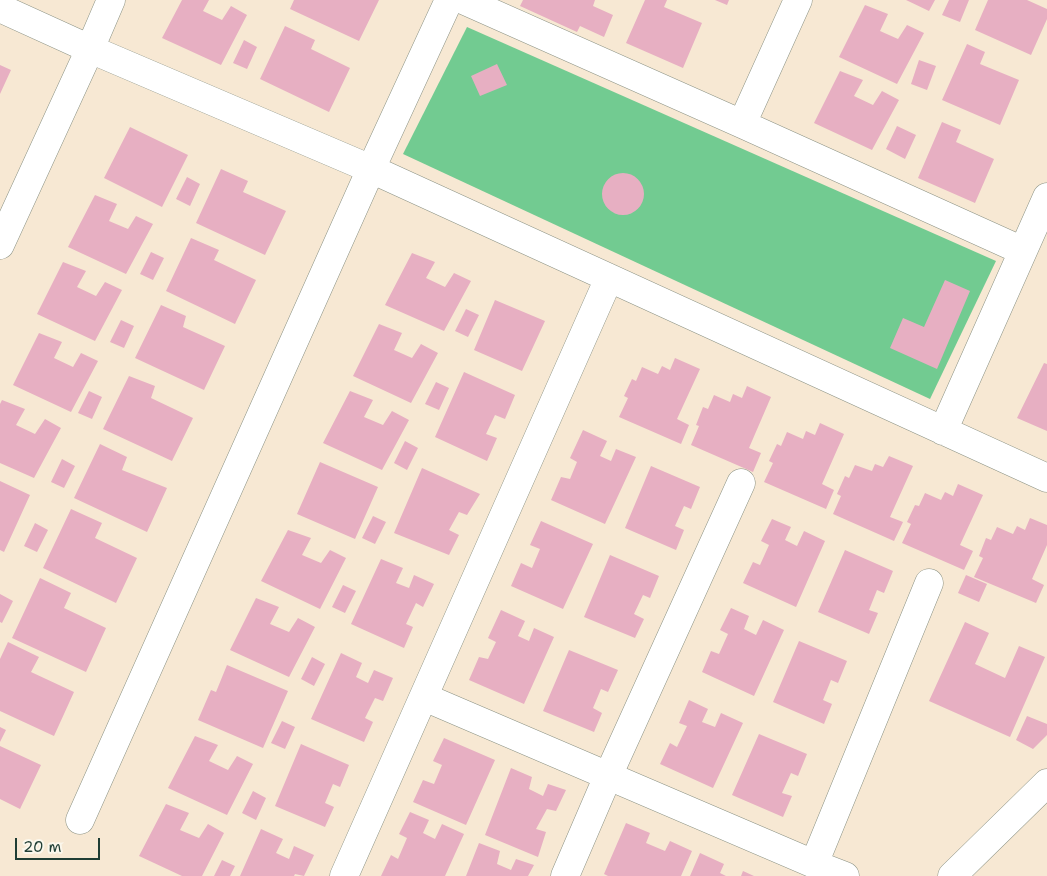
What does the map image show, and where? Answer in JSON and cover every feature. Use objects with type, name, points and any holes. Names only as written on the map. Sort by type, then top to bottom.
[{"type":"street","points":[[0,245],[111,0]]},
{"type":"street","points":[[80,820],[371,169],[449,0]]},
{"type":"street","points":[[463,0],[1023,251]]},
{"type":"street","points":[[742,124],[798,0]]},
{"type":"street","points":[[0,8],[90,49],[371,169],[1047,478]]},
{"type":"street","points":[[943,431],[1047,197]]},
{"type":"street","points":[[344,876],[609,278]]},
{"type":"street","points":[[565,876],[608,776],[741,483]]},
{"type":"street","points":[[814,864],[929,583]]},
{"type":"street","points":[[424,697],[845,876]]},
{"type":"street","points":[[952,876],[1047,784]]},
{"type":"green space","points":[[467,27],[996,261],[930,399],[403,154]]},
{"type":"building","points":[[182,0],[209,0],[203,11],[222,20],[231,6],[247,15],[221,65],[162,38]]},
{"type":"building","points":[[294,0],[379,0],[359,41],[290,9]]},
{"type":"building","points":[[523,0],[595,0],[593,6],[613,15],[604,37],[580,26],[577,32],[520,6]]},
{"type":"building","points":[[645,0],[667,0],[664,7],[702,23],[683,68],[626,43]]},
{"type":"building","points":[[715,0],[729,0],[727,5]]},
{"type":"building","points":[[906,0],[935,0],[929,11]]},
{"type":"building","points":[[949,0],[969,0],[960,22],[942,15]]},
{"type":"building","points":[[988,0],[1027,0],[1047,9],[1047,19],[1031,55],[975,30]]},
{"type":"building","points":[[865,5],[888,14],[880,31],[898,39],[907,25],[924,33],[897,84],[839,57]]},
{"type":"building","points":[[285,26],[315,40],[311,49],[350,68],[329,112],[260,79]]},
{"type":"building","points":[[244,40],[257,47],[247,69],[233,63]]},
{"type":"building","points":[[967,44],[985,52],[980,64],[1019,80],[1000,125],[942,100]]},
{"type":"building","points":[[919,60],[936,66],[927,90],[911,84]]},
{"type":"building","points":[[497,64],[507,85],[480,96],[471,76]]},
{"type":"building","points":[[0,65],[11,70],[0,94]]},
{"type":"building","points":[[840,71],[863,80],[854,96],[873,105],[882,91],[899,100],[872,150],[814,123]]},
{"type":"building","points":[[942,122],[961,130],[956,142],[994,159],[975,203],[918,178]]},
{"type":"building","points":[[897,126],[916,135],[905,159],[886,149]]},
{"type":"building","points":[[130,127],[188,155],[162,207],[104,178]]},
{"type":"building","points":[[221,169],[248,181],[243,192],[286,211],[265,255],[196,223]]},
{"type":"building","points":[[627,173],[635,176],[641,182],[644,194],[641,206],[635,212],[619,215],[611,212],[605,206],[602,190],[605,182],[611,176]]},
{"type":"building","points":[[187,177],[200,184],[190,206],[176,199]]},
{"type":"building","points":[[95,195],[117,204],[109,221],[128,229],[136,216],[153,224],[126,274],[68,247]]},
{"type":"building","points":[[191,238],[219,250],[214,260],[256,280],[235,324],[166,291]]},
{"type":"building","points":[[151,252],[164,258],[153,280],[140,274]]},
{"type":"building","points":[[412,253],[435,262],[426,278],[445,287],[454,273],[471,281],[444,331],[385,305]]},
{"type":"building","points":[[63,262],[86,271],[77,287],[96,296],[105,282],[122,290],[95,341],[37,314]]},
{"type":"building","points":[[945,280],[970,291],[937,369],[890,348],[903,318],[924,327]]},
{"type":"building","points":[[495,300],[545,321],[522,371],[474,350]]},
{"type":"building","points":[[161,305],[186,316],[183,327],[225,346],[204,390],[135,358]]},
{"type":"building","points":[[466,309],[479,315],[468,337],[455,331]]},
{"type":"building","points":[[121,320],[134,326],[124,348],[110,342]]},
{"type":"building","points":[[379,324],[402,333],[394,350],[412,358],[421,344],[438,353],[411,403],[353,376]]},
{"type":"building","points":[[39,333],[62,342],[54,358],[73,367],[81,353],[98,361],[71,412],[13,385]]},
{"type":"building","points":[[675,358],[700,369],[677,419],[689,425],[681,444],[619,417],[628,398],[624,396],[632,379],[636,381],[642,367],[658,374],[662,366],[670,370]]},
{"type":"building","points":[[1044,363],[1047,364],[1047,431],[1017,418]]},
{"type":"building","points":[[464,372],[515,395],[505,419],[495,415],[486,434],[497,438],[487,461],[435,437]]},
{"type":"building","points":[[129,376],[155,386],[151,398],[193,418],[172,461],[103,429]]},
{"type":"building","points":[[436,382],[449,388],[439,410],[425,404]]},
{"type":"building","points":[[747,386],[771,397],[749,448],[761,453],[753,472],[691,445],[699,426],[696,425],[703,407],[708,409],[714,395],[730,402],[733,394],[742,398]]},
{"type":"building","points":[[89,391],[102,397],[92,419],[78,413]]},
{"type":"building","points":[[350,391],[373,400],[364,417],[383,425],[392,411],[409,420],[382,470],[323,443]]},
{"type":"building","points":[[2,400],[25,409],[16,425],[35,434],[45,419],[61,428],[34,478],[0,463],[0,404]]},
{"type":"building","points":[[820,423],[844,434],[822,484],[834,490],[826,509],[764,482],[773,463],[769,461],[777,444],[781,446],[787,432],[803,439],[806,431],[815,435]]},
{"type":"building","points":[[583,430],[607,441],[600,456],[611,461],[616,449],[636,457],[605,524],[551,500],[561,477],[570,479],[577,462],[570,458]]},
{"type":"building","points":[[405,441],[418,448],[407,470],[394,463]]},
{"type":"building","points":[[100,444],[127,457],[122,470],[167,488],[147,532],[74,498]]},
{"type":"building","points":[[889,456],[913,466],[890,517],[903,522],[894,541],[833,514],[841,496],[837,494],[845,476],[849,478],[855,465],[872,471],[875,464],[883,467]]},
{"type":"building","points":[[62,459],[75,466],[64,488],[51,482]]},
{"type":"building","points":[[320,462],[378,487],[355,539],[297,514]]},
{"type":"building","points":[[651,466],[700,487],[691,509],[684,506],[675,526],[684,530],[676,550],[625,528]]},
{"type":"building","points":[[422,468],[480,494],[467,515],[459,512],[449,530],[459,535],[449,555],[394,533]]},
{"type":"building","points":[[0,481],[30,495],[4,552],[0,550]]},
{"type":"building","points":[[958,484],[983,495],[960,545],[973,551],[964,570],[902,543],[911,524],[907,522],[915,505],[919,506],[925,493],[941,500],[945,492],[953,496]]},
{"type":"building","points":[[71,509],[102,523],[95,538],[137,558],[116,603],[43,568]]},
{"type":"building","points":[[373,516],[386,522],[375,544],[362,538]]},
{"type":"building","points":[[1030,518],[1047,525],[1047,545],[1032,579],[1044,585],[1036,603],[974,577],[983,558],[979,556],[986,538],[991,540],[997,527],[1013,534],[1017,526],[1025,530]]},
{"type":"building","points":[[772,519],[791,527],[785,540],[797,546],[804,531],[825,541],[796,607],[743,583],[753,562],[760,565],[769,545],[761,541]]},
{"type":"building","points":[[541,521],[593,544],[563,609],[511,586],[521,563],[532,568],[540,549],[530,545]]},
{"type":"building","points":[[35,523],[48,530],[37,552],[24,546]]},
{"type":"building","points":[[288,530],[311,538],[302,555],[321,563],[330,550],[346,558],[320,609],[261,581]]},
{"type":"building","points":[[845,550],[893,571],[884,593],[877,590],[869,610],[878,613],[869,634],[818,612]]},
{"type":"building","points":[[610,555],[659,576],[650,598],[643,595],[634,614],[644,619],[635,638],[584,617]]},
{"type":"building","points":[[381,559],[403,568],[396,583],[409,588],[414,575],[434,584],[423,607],[416,603],[406,624],[413,627],[404,648],[351,624]]},
{"type":"building","points":[[966,575],[987,584],[979,602],[958,593]]},
{"type":"building","points":[[40,578],[71,593],[64,608],[106,628],[86,672],[12,638]]},
{"type":"building","points":[[343,585],[356,591],[345,613],[332,607]]},
{"type":"building","points":[[0,594],[13,601],[2,623],[0,622]]},
{"type":"building","points":[[256,598],[279,607],[270,624],[289,632],[298,618],[315,627],[289,677],[230,650]]},
{"type":"building","points":[[731,608],[749,616],[744,629],[756,635],[763,620],[784,630],[754,696],[702,672],[711,651],[719,654],[728,634],[720,630]]},
{"type":"building","points":[[501,610],[525,621],[518,636],[529,641],[534,628],[554,637],[524,704],[469,680],[479,657],[488,659],[496,642],[488,638]]},
{"type":"building","points":[[965,622],[989,633],[975,664],[1005,678],[1019,646],[1045,657],[1010,737],[929,701]]},
{"type":"building","points":[[799,641],[847,661],[838,683],[831,680],[823,700],[832,704],[824,724],[773,702]]},
{"type":"building","points":[[8,642],[39,657],[31,672],[74,692],[54,736],[0,711],[0,659]]},
{"type":"building","points":[[569,650],[618,670],[608,692],[601,689],[593,708],[602,713],[594,732],[543,711]]},
{"type":"building","points":[[341,653],[362,663],[356,677],[368,683],[374,670],[393,678],[383,701],[375,698],[365,718],[373,722],[364,742],[311,719]]},
{"type":"building","points":[[312,657],[325,664],[314,686],[301,679]]},
{"type":"building","points":[[227,665],[288,691],[263,748],[198,720],[211,690],[216,692]]},
{"type":"building","points":[[689,700],[708,709],[702,722],[715,727],[721,713],[743,723],[713,788],[660,764],[670,743],[677,747],[687,726],[679,723]]},
{"type":"building","points":[[1027,716],[1047,724],[1047,735],[1033,749],[1016,740]]},
{"type":"building","points":[[282,721],[295,727],[285,749],[271,743]]},
{"type":"building","points":[[0,727],[6,730],[0,742]]},
{"type":"building","points":[[759,734],[807,754],[798,776],[791,773],[782,793],[792,796],[783,817],[732,795]]},
{"type":"building","points":[[195,736],[218,745],[209,761],[228,770],[237,756],[253,764],[227,815],[168,788]]},
{"type":"building","points":[[444,738],[495,760],[466,825],[413,802],[423,780],[434,784],[442,765],[433,761]]},
{"type":"building","points":[[301,744],[349,765],[340,787],[333,784],[325,803],[334,807],[325,827],[275,806]]},
{"type":"building","points":[[0,746],[41,765],[20,809],[0,799]]},
{"type":"building","points":[[511,768],[532,777],[529,789],[543,796],[548,784],[566,790],[556,811],[547,809],[536,829],[546,832],[538,857],[485,835]]},
{"type":"building","points":[[253,791],[266,798],[256,820],[242,813]]},
{"type":"building","points":[[166,804],[189,813],[180,830],[199,838],[208,824],[224,833],[202,876],[182,876],[139,856]]},
{"type":"building","points":[[410,812],[429,820],[423,833],[435,839],[442,824],[464,834],[445,876],[381,876],[391,855],[398,859],[407,838],[399,834]]},
{"type":"building","points":[[626,823],[650,833],[646,843],[665,851],[670,841],[692,851],[681,876],[608,876],[604,874]]},
{"type":"building","points":[[261,829],[283,839],[276,853],[289,859],[294,846],[314,855],[304,876],[295,874],[294,876],[240,876]]},
{"type":"building","points":[[479,843],[500,851],[497,864],[511,870],[516,859],[534,865],[528,876],[466,876]]},
{"type":"building","points":[[700,853],[724,864],[720,873],[726,876],[690,876]]},
{"type":"building","points":[[222,860],[235,866],[230,876],[214,876]]},
{"type":"building","points":[[743,871],[754,876],[741,876]]}]
